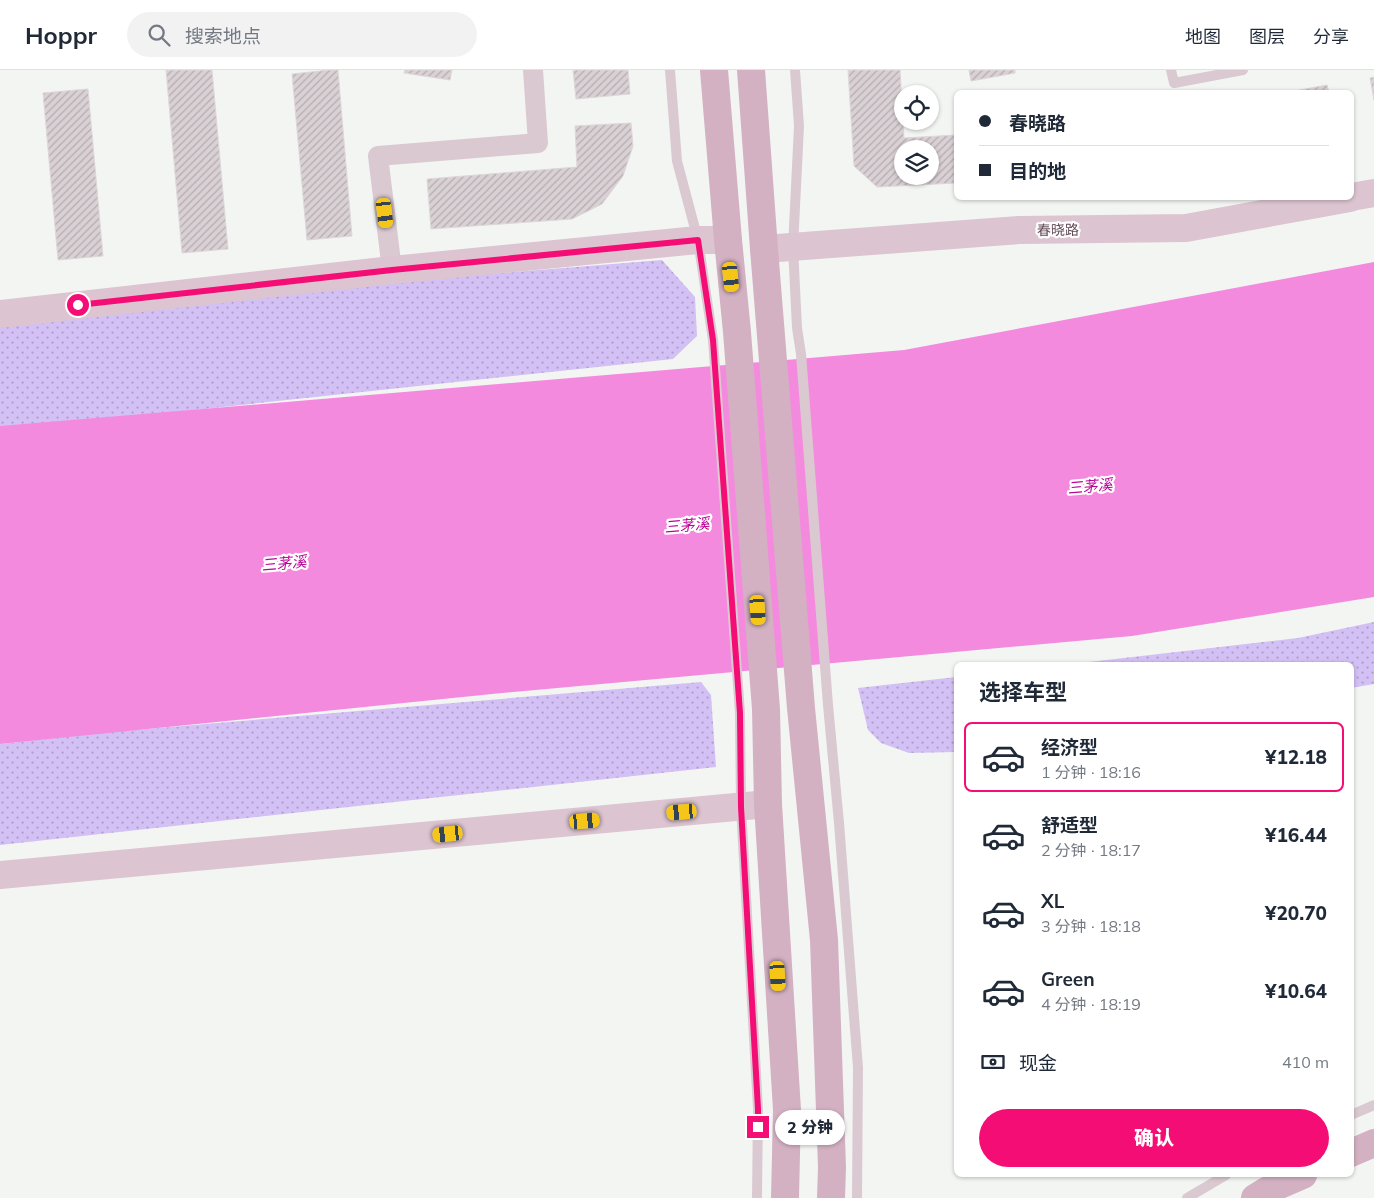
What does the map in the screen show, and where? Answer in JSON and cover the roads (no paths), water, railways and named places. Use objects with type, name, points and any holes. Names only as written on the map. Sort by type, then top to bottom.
[{"type":"main road","points":[[714,70],[728,240],[725,336],[753,711],[768,804],[787,1110],[785,1198]]},
{"type":"main road","points":[[751,70],[801,708],[824,940],[831,1198]]},
{"type":"main road","points":[[1354,1153],[1374,1143]]},
{"type":"main road","points":[[1255,1198],[1297,1177]]},
{"type":"street","points":[[392,270],[378,156],[538,143],[533,70]]},
{"type":"street","name":"春晓路","points":[[1354,196],[1374,193]]},
{"type":"street","name":"春晓路","points":[[764,249],[1020,230],[1186,228],[1335,200]]},
{"type":"street","points":[[0,314],[392,270],[698,240],[728,240]]},
{"type":"street","points":[[0,875],[768,804]]},
{"type":"lane","points":[[670,70],[677,160],[725,336]]},
{"type":"lane","points":[[795,70],[799,126],[793,247],[797,328],[801,354],[858,1068],[857,1198]]},
{"type":"lane","points":[[1171,70],[1174,83],[1243,70]]},
{"type":"lane","points":[[753,711],[741,807],[758,1109],[757,1198]]},
{"type":"lane","points":[[1354,1114],[1374,1105]]},
{"type":"lane","points":[[1187,1198],[1223,1177]]},
{"type":"water","name":"三茅溪","points":[[1374,262],[1374,597],[1132,636],[492,694],[0,744],[0,426],[904,350]]}]
